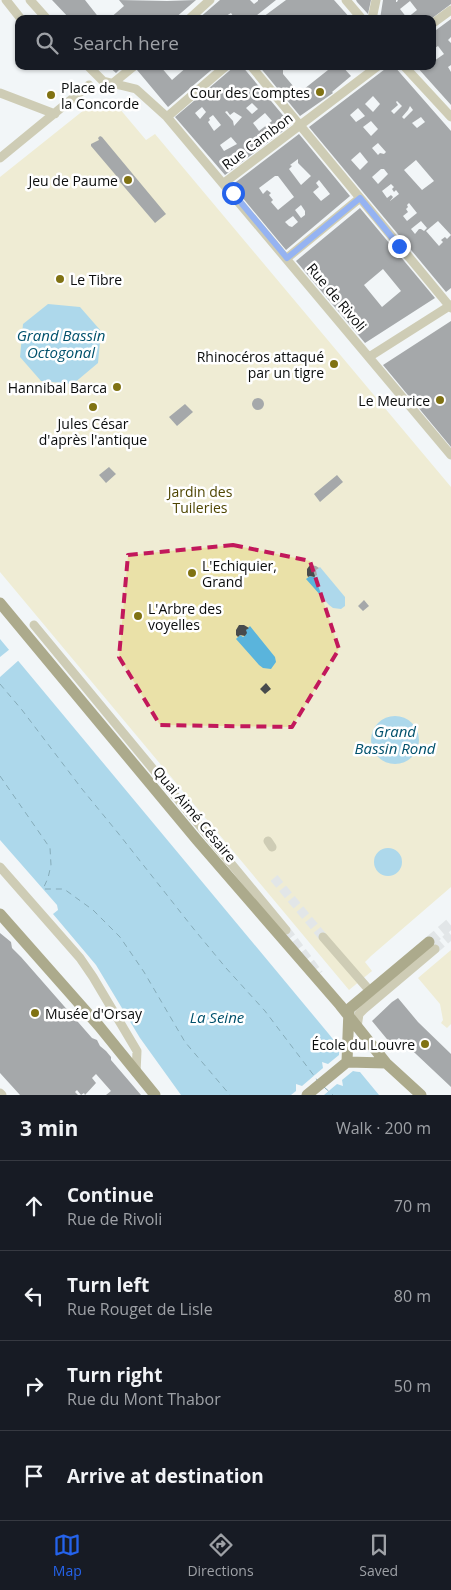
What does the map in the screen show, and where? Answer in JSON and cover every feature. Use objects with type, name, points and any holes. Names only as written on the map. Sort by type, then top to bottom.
[{"type":"main road","name":"Quai Aimé Césaire","points":[[0,603],[187,828],[349,1016],[386,1063],[421,1095]]},
{"type":"main road","points":[[0,914],[99,1026],[154,1095]]},
{"type":"main road","points":[[347,1062],[349,1009],[370,991],[432,946]]},
{"type":"main road","points":[[307,1095],[347,1062],[386,1063]]},
{"type":"street","points":[[6,0],[18,15]]},
{"type":"street","points":[[30,0],[43,15]]},
{"type":"street","points":[[193,15],[210,0]]},
{"type":"street","points":[[346,0],[359,15]]},
{"type":"street","points":[[373,15],[376,0]]},
{"type":"street","points":[[436,21],[451,10]]},
{"type":"street","points":[[92,70],[103,81],[112,84],[129,70]]},
{"type":"street","points":[[167,116],[221,70]]},
{"type":"street","points":[[254,70],[450,306],[369,356]]},
{"type":"street","name":"Rue Cambon","points":[[224,183],[373,70]]},
{"type":"street","points":[[408,70],[451,117]]},
{"type":"street","name":"Rue de Rivoli","points":[[112,84],[136,89],[167,116],[451,455]]},
{"type":"street","points":[[0,158],[89,85]]},
{"type":"street","points":[[0,93],[55,114]]},
{"type":"street","points":[[287,258],[360,198]]},
{"type":"street","name":"Quai Aimé Césaire","points":[[34,625],[286,930]]},
{"type":"street","points":[[0,867],[80,958],[138,1054],[136,1073]]},
{"type":"street","points":[[323,936],[370,991]]},
{"type":"street","points":[[357,1027],[359,1014],[432,946]]},
{"type":"highlighted area","points":[[233,545],[310,561],[339,649],[292,727],[160,725],[119,657],[128,555]]},
{"type":"green space","name":"Jardin des Tuileries","points":[[89,106],[119,108],[146,140],[155,134],[451,487],[451,887],[365,962],[372,971],[349,990],[0,572],[0,177]]},
{"type":"green space","points":[[451,950],[451,1024],[447,1028],[441,1023],[443,1020],[440,1004],[418,978]]},
{"type":"water","name":"Grand Bassin Octogonal","points":[[48,304],[80,307],[101,331],[98,363],[73,384],[41,381],[20,357],[23,324]]},
{"type":"water","points":[[320,567],[345,597],[345,606],[341,609],[333,608],[329,605],[306,579],[310,576],[316,576],[316,570]]},
{"type":"water","points":[[250,626],[275,657],[276,662],[271,669],[263,668],[259,665],[236,639],[240,635],[243,637],[246,635],[246,630]]},
{"type":"water","name":"La Seine","points":[[0,639],[328,1033],[340,1048],[339,1055],[353,1071],[360,1072],[379,1095],[181,1095],[140,1038],[96,965],[53,914],[58,910],[57,905],[0,840]]},
{"type":"water","name":"Grand Bassin Rond","points":[[390,716],[400,716],[409,720],[415,726],[419,740],[415,754],[409,760],[400,764],[390,764],[381,760],[375,754],[371,745],[371,735],[375,726],[381,720]]},
{"type":"water","points":[[388,848],[398,852],[402,862],[398,872],[388,876],[378,872],[374,862],[378,852]]},
{"type":"pier","points":[[10,649],[19,660],[0,677],[0,657]]},
{"type":"pier","points":[[340,1045],[342,1047],[342,1054],[354,1069],[364,1072],[353,1071],[342,1080],[343,1086],[337,1084],[324,1095],[291,1095],[296,1091],[296,1084],[302,1086],[323,1068],[322,1062],[328,1064],[339,1055]]},
{"type":"building","points":[[52,0],[85,0],[97,15],[66,15]]},
{"type":"building","points":[[119,0],[196,0],[179,15],[114,15],[124,6]]},
{"type":"building","points":[[220,0],[250,0],[254,4],[258,0],[276,0],[257,15],[232,15],[231,13],[228,15],[203,15]]},
{"type":"building","points":[[286,0],[334,0],[347,15],[266,15]]},
{"type":"building","points":[[356,0],[371,0],[368,14],[357,2]]},
{"type":"building","points":[[383,0],[396,0],[397,2],[398,0],[451,0],[451,4],[436,15],[411,15],[417,10],[410,1],[400,9],[405,15],[381,15]]},
{"type":"building","points":[[451,19],[451,37],[448,40],[451,43],[451,65],[448,67],[451,72],[451,105],[420,70],[436,70],[436,60],[444,54],[438,46],[436,47],[436,30]]},
{"type":"building","points":[[137,70],[163,70],[172,80],[183,70],[211,70],[168,107]]},
{"type":"building","points":[[230,70],[245,70],[291,125],[225,175],[175,117]],"holes":[[[230,87],[237,94],[233,95],[230,100],[224,93]],[[252,103],[258,109],[252,114],[246,108]],[[202,107],[206,112],[200,119],[195,113]],[[227,111],[230,115],[234,112],[242,117],[234,126],[233,121],[225,112]],[[265,113],[272,121],[259,131],[253,123]],[[213,115],[221,125],[214,131],[208,122],[209,118]],[[231,137],[237,144],[224,151],[220,145]]]},
{"type":"building","points":[[262,70],[283,70],[283,74],[299,93],[328,70],[346,70],[351,76],[333,93],[300,116]]},
{"type":"building","points":[[384,70],[398,70],[451,131],[451,235],[451,288],[446,292],[309,127]],"holes":[[[373,96],[380,104],[373,112],[365,104]],[[396,102],[402,106],[394,114],[391,111],[398,105]],[[410,106],[413,110],[404,119],[402,117],[408,110]],[[358,108],[365,116],[356,122],[350,115]],[[421,117],[425,122],[417,128],[412,123]],[[371,121],[378,129],[371,136],[363,127]],[[378,143],[386,152],[378,155],[372,148]],[[360,152],[368,162],[360,170],[351,160]],[[416,160],[434,181],[422,190],[404,170]],[[381,169],[384,169],[388,174],[378,184],[372,177]],[[391,184],[394,187],[392,189],[394,192],[396,190],[399,194],[390,201],[393,197],[391,195],[387,198],[382,191]],[[409,203],[417,213],[407,221],[403,216],[408,212],[406,209]],[[421,221],[427,228],[424,231],[419,229],[415,234],[411,229]],[[438,221],[451,235],[447,239],[445,237],[441,240],[443,242],[439,246],[426,231]]]},
{"type":"building","points":[[299,134],[350,196],[286,250],[232,185]],"holes":[[[298,159],[298,163],[311,176],[301,185],[289,169],[292,166],[290,165]],[[275,176],[278,176],[294,197],[278,210],[271,202],[273,200],[269,195],[271,193],[267,190],[263,194],[259,188]],[[319,180],[330,194],[321,201],[313,192],[319,187],[316,183]],[[301,205],[305,211],[305,215],[301,218],[295,210]],[[293,216],[298,222],[292,227],[285,222]]]},
{"type":"building","name":"Jeu de Paume","points":[[100,136],[166,214],[155,223],[120,182],[117,181],[119,179],[91,146],[91,144],[99,140]]},
{"type":"building","points":[[360,208],[435,298],[365,343],[296,261]],"holes":[[[383,269],[401,291],[382,307],[364,285]]]},
{"type":"building","points":[[451,321],[451,447],[383,365]]},
{"type":"building","points":[[260,398],[263,399],[263,409],[256,410],[253,409],[252,402],[253,399]]},
{"type":"building","points":[[185,404],[193,412],[177,426],[169,417]]},
{"type":"building","points":[[109,467],[116,474],[106,483],[99,475]]},
{"type":"building","points":[[337,475],[343,482],[320,502],[314,494]]},
{"type":"building","points":[[310,565],[319,568],[316,570],[317,575],[314,577],[308,577],[307,575],[307,569]]},
{"type":"building","points":[[364,600],[369,606],[363,611],[358,606]]},
{"type":"building","points":[[239,625],[249,628],[246,630],[245,636],[240,635],[238,637],[236,635]]},
{"type":"building","points":[[266,683],[271,689],[265,694],[260,689]]},
{"type":"building","name":"Musée d'Orsay","points":[[0,933],[11,942],[12,948],[92,1038],[97,1040],[111,1057],[111,1060],[141,1095],[106,1095],[111,1091],[96,1074],[92,1078],[96,1083],[85,1095],[84,1093],[81,1095],[77,1090],[75,1092],[78,1095],[20,1095],[0,1073]]},
{"type":"building","points":[[398,998],[418,1022],[451,1054],[451,1087],[399,1038],[391,1044],[372,1021]]},
{"type":"ferry route","points":[[0,684],[193,928],[265,1011],[318,1081]]},
{"type":"ferry route","points":[[0,776],[50,848],[51,865],[43,889],[64,889],[93,910],[120,937],[144,972],[185,1042],[230,1095]]},
{"type":"ferry route","points":[[324,1087],[333,1095]]},
{"type":"tunnel","points":[[274,878],[323,937]]},
{"type":"tunnel","points":[[429,942],[451,923]]},
{"type":"tunnel","points":[[286,930],[319,974]]},
{"type":"tunnel","points":[[435,949],[451,935]]},
{"type":"place","name":"Cour des Comptes","points":[[320,92]]},
{"type":"place","name":"Place de la Concorde","points":[[51,95]]},
{"type":"place","name":"Jeu de Paume","points":[[128,180]]},
{"type":"place","name":"Le Tibre","points":[[60,279]]},
{"type":"place","name":"Rhinocéros attaqué par un tigre","points":[[334,364]]},
{"type":"place","name":"Hannibal Barca","points":[[117,387]]},
{"type":"place","name":"Le Meurice","points":[[440,400]]},
{"type":"place","name":"Jules César d'après l'antique","points":[[93,407]]},
{"type":"place","name":"L'Echiquier, Grand","points":[[192,573]]},
{"type":"place","name":"L'Arbre des voyelles","points":[[138,616]]},
{"type":"place","name":"Musée d'Orsay","points":[[35,1013]]},
{"type":"place","name":"École du Louvre","points":[[425,1044]]},
{"type":"route","points":[[233,193],[287,258],[360,198],[399,246]]}]
